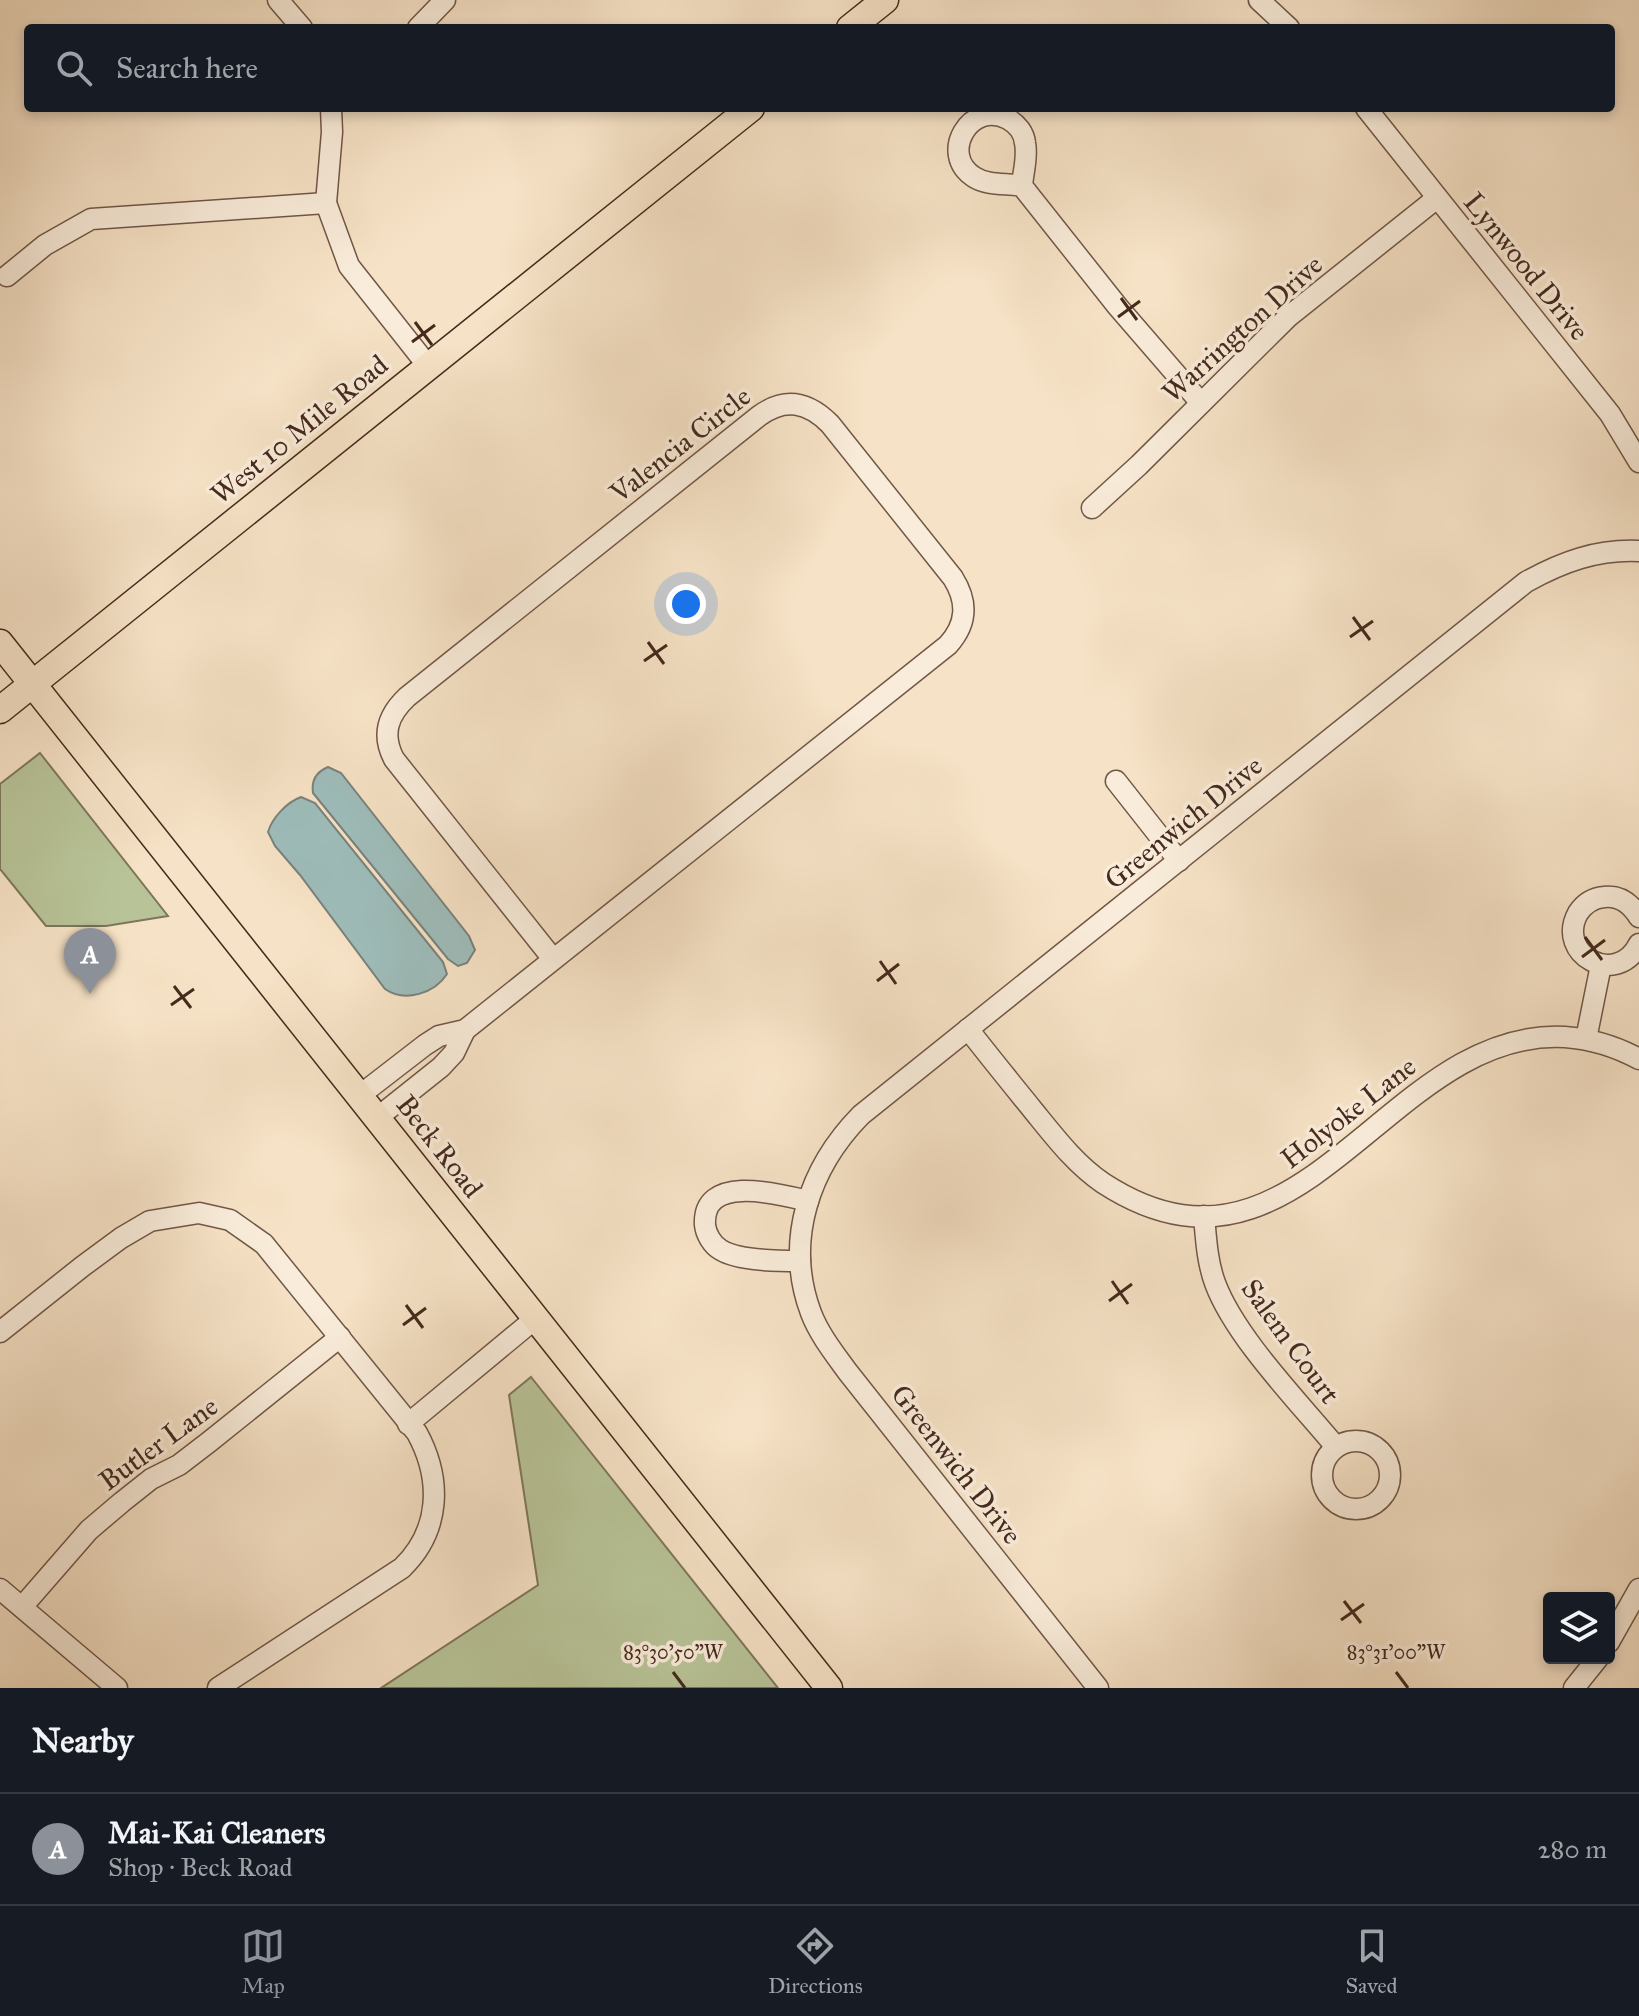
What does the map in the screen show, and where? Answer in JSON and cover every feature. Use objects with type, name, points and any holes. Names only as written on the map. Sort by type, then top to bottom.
[{"type":"main road","points":[[855,24],[885,0]]},
{"type":"main road","name":"West 10 Mile Road","points":[[0,710],[746,112]]},
{"type":"main road","name":"Beck Road","points":[[0,643],[829,1688]]},
{"type":"street","points":[[278,0],[299,24]]},
{"type":"street","points":[[422,24],[445,0]]},
{"type":"street","points":[[1259,0],[1285,24]]},
{"type":"street","points":[[331,112],[326,203],[349,266],[428,366]]},
{"type":"street","name":"Lynwood Drive","points":[[1369,112],[1610,414],[1639,462]]},
{"type":"street","points":[[1022,186],[1118,307],[1201,403]]},
{"type":"street","name":"Warrington Drive","points":[[1092,508],[1288,317],[1437,198]]},
{"type":"street","points":[[7,276],[45,245],[91,219],[326,203]]},
{"type":"street","name":"Valencia Circle","points":[[377,1118],[441,1067],[454,1053],[465,1030],[948,645],[960,629],[964,604],[953,578],[830,424],[812,408],[794,403],[767,410],[407,697],[392,714],[386,733],[394,759],[553,959]]},
{"type":"street","name":"Greenwich Drive","points":[[1098,1688],[833,1352],[811,1313],[800,1261],[814,1179],[843,1133],[861,1115],[1526,582],[1555,566],[1585,555],[1639,551]]},
{"type":"street","points":[[1116,781],[1179,861]]},
{"type":"street","points":[[1639,917],[1632,906],[1620,899],[1606,896],[1592,900],[1581,909],[1574,921],[1573,936],[1578,949],[1588,959],[1601,965],[1616,964],[1629,958],[1639,944]]},
{"type":"street","points":[[1586,1039],[1601,965]]},
{"type":"street","name":"Holyoke Lane","points":[[968,1029],[1050,1132],[1102,1183],[1140,1203],[1204,1216],[1262,1205],[1302,1185],[1421,1091],[1473,1056],[1493,1047],[1551,1036],[1586,1039],[1639,1059]]},
{"type":"street","name":"Valencia Circle","points":[[359,1096],[439,1036],[465,1030]]},
{"type":"street","points":[[800,1261],[740,1256],[721,1250],[707,1233],[706,1215],[717,1197],[739,1190],[808,1201]]},
{"type":"street","points":[[0,1332],[121,1238],[150,1221],[199,1213],[230,1220],[264,1244],[417,1433],[429,1455],[434,1486],[432,1518],[418,1553],[402,1568],[218,1688]]},
{"type":"street","name":"Salem Court","points":[[1204,1216],[1207,1255],[1224,1304],[1252,1344],[1336,1447]]},
{"type":"street","points":[[408,1424],[536,1318]]},
{"type":"street","name":"Butler Lane","points":[[22,1607],[89,1530],[151,1479],[179,1465],[209,1442],[340,1337]]},
{"type":"street","points":[[0,1589],[117,1688]]},
{"type":"street","points":[[1615,1631],[1639,1589]]},
{"type":"street","points":[[1574,1688],[1593,1664]]},
{"type":"green space","points":[[40,753],[168,916],[106,926],[46,926],[0,869],[0,784]]},
{"type":"green space","points":[[531,1377],[778,1688],[381,1688],[538,1585],[509,1395]]},
{"type":"water","points":[[328,767],[341,773],[469,936],[475,950],[467,963],[458,966],[448,959],[313,793],[315,777]]},
{"type":"water","points":[[301,797],[315,803],[443,962],[447,974],[442,981],[419,994],[401,995],[385,989],[275,846],[268,832],[270,827],[285,807]]},
{"type":"place","name":"Mai-Kai Cleaners","points":[[90,994]]}]
